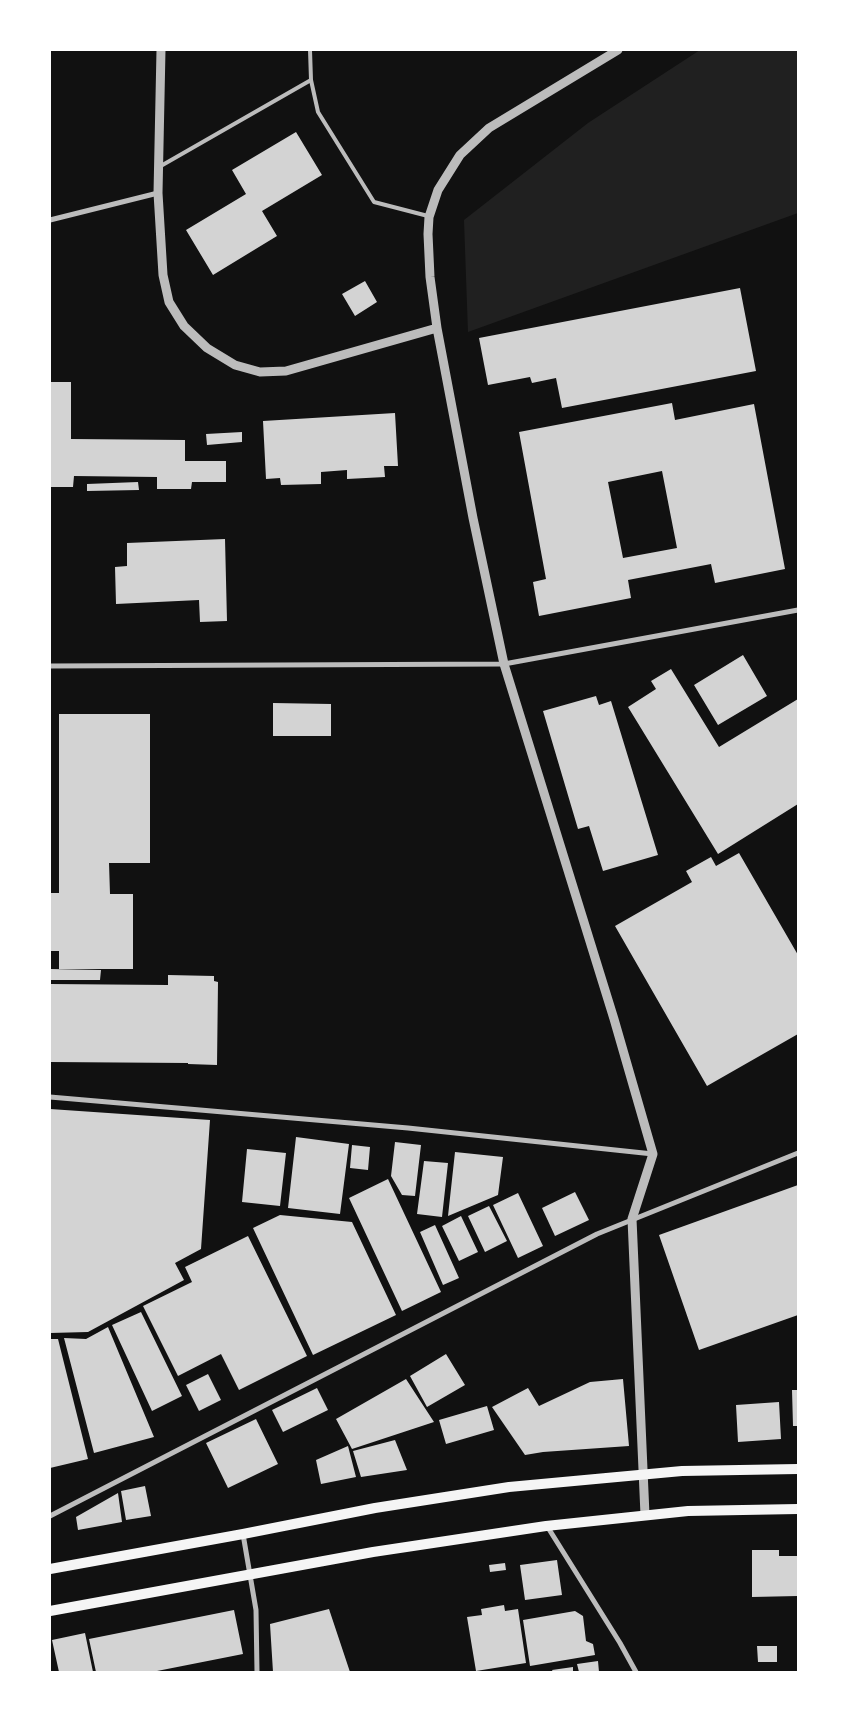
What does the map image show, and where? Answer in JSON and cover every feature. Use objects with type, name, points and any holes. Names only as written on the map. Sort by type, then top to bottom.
[{"type":"main road","points":[[50,1569],[376,1508],[509,1486],[643,1474],[798,1469]]},
{"type":"main road","points":[[50,1611],[250,1576],[373,1552],[546,1526],[688,1511],[798,1509]]},
{"type":"street","points":[[161,50],[158,193],[163,275],[169,302],[184,326],[207,348],[235,365],[260,372],[286,371],[436,328]]},
{"type":"street","points":[[618,50],[489,128],[460,155],[438,190],[429,217],[428,234],[430,277],[436,328],[504,664],[614,1019],[653,1154],[632,1219],[646,1515]]},
{"type":"street","points":[[50,220],[158,193]]},
{"type":"street","points":[[50,666],[504,664],[798,610]]},
{"type":"street","points":[[50,1097],[408,1128],[653,1154]]},
{"type":"street","points":[[50,1516],[596,1234],[798,1153]]},
{"type":"street","points":[[546,1526],[620,1643],[636,1672]]},
{"type":"street","points":[[243,1534],[256,1610],[257,1672]]},
{"type":"lane","points":[[310,50],[311,80],[318,112],[374,202],[429,217]]},
{"type":"lane","points":[[159,166],[311,80]]},
{"type":"shaded area","points":[[700,50],[798,50],[798,213],[468,332],[464,220],[588,123]]},
{"type":"building","points":[[296,132],[322,175],[262,211],[277,236],[213,275],[186,230],[246,194],[232,170]]},
{"type":"building","points":[[365,281],[377,302],[355,316],[342,294]]},
{"type":"building","points":[[740,288],[756,371],[562,408],[556,378],[532,383],[530,377],[488,385],[479,338]]},
{"type":"building","points":[[50,382],[71,382],[71,439],[185,440],[185,461],[226,461],[226,482],[192,482],[191,489],[157,489],[157,477],[74,476],[73,487],[50,487]]},
{"type":"building","points":[[672,403],[675,420],[754,404],[785,569],[715,583],[711,564],[628,580],[631,598],[539,616],[533,582],[546,579],[519,432]],"holes":[[[662,471],[677,548],[623,558],[608,482]]]},
{"type":"building","points":[[395,413],[398,466],[384,466],[385,477],[347,479],[347,470],[321,472],[321,484],[281,485],[280,478],[266,479],[263,421]]},
{"type":"building","points":[[242,432],[242,442],[207,445],[206,434]]},
{"type":"building","points":[[138,482],[139,490],[87,491],[87,484]]},
{"type":"building","points":[[225,539],[227,621],[200,622],[199,600],[116,604],[115,567],[127,566],[127,543]]},
{"type":"building","points":[[743,655],[767,696],[718,725],[694,685]]},
{"type":"building","points":[[671,669],[719,747],[798,699],[798,804],[718,854],[628,707],[656,689],[651,681]]},
{"type":"building","points":[[596,696],[599,705],[611,701],[658,855],[603,871],[589,826],[578,829],[543,711]]},
{"type":"building","points":[[273,703],[331,704],[331,736],[273,736]]},
{"type":"building","points":[[59,714],[150,714],[150,863],[109,863],[110,894],[133,894],[133,969],[59,969],[59,951],[50,951],[50,893],[59,893]]},
{"type":"building","points":[[739,853],[798,955],[798,1034],[707,1086],[615,926],[692,882],[686,871],[711,857],[716,866]]},
{"type":"building","points":[[50,969],[101,970],[100,980],[50,980]]},
{"type":"building","points":[[168,975],[214,976],[214,981],[218,982],[217,1065],[50,1062],[50,984],[168,985]]},
{"type":"building","points":[[50,1109],[210,1120],[201,1249],[175,1263],[184,1280],[88,1332],[50,1333]]},
{"type":"building","points":[[296,1137],[349,1144],[340,1214],[288,1208]]},
{"type":"building","points":[[395,1142],[421,1145],[415,1196],[402,1195],[391,1176]]},
{"type":"building","points":[[352,1145],[370,1147],[368,1170],[350,1168]]},
{"type":"building","points":[[247,1149],[286,1153],[280,1206],[242,1202]]},
{"type":"building","points":[[455,1152],[503,1157],[498,1195],[448,1216]]},
{"type":"building","points":[[424,1161],[448,1163],[442,1217],[417,1214]]},
{"type":"building","points":[[388,1179],[441,1292],[402,1311],[349,1198]]},
{"type":"building","points":[[798,1185],[798,1315],[699,1350],[659,1235]]},
{"type":"building","points":[[575,1192],[589,1220],[555,1236],[542,1208]]},
{"type":"building","points":[[518,1193],[543,1246],[518,1258],[493,1205]]},
{"type":"building","points":[[489,1206],[507,1241],[485,1252],[468,1216]]},
{"type":"building","points":[[280,1215],[352,1222],[396,1315],[313,1355],[253,1228]]},
{"type":"building","points":[[461,1216],[478,1252],[459,1261],[442,1226]]},
{"type":"building","points":[[435,1225],[459,1278],[443,1285],[420,1232]]},
{"type":"building","points":[[248,1236],[307,1356],[239,1390],[221,1354],[178,1376],[143,1306],[192,1282],[185,1267]]},
{"type":"building","points":[[141,1312],[182,1396],[152,1411],[112,1325]]},
{"type":"building","points":[[108,1327],[154,1437],[94,1453],[64,1338],[86,1339]]},
{"type":"building","points":[[50,1339],[58,1339],[88,1459],[50,1468]]},
{"type":"building","points":[[446,1354],[465,1385],[427,1407],[410,1376]]},
{"type":"building","points":[[208,1374],[221,1400],[199,1411],[186,1385]]},
{"type":"building","points":[[406,1379],[434,1422],[352,1449],[336,1419]]},
{"type":"building","points":[[623,1379],[629,1446],[525,1455],[492,1407],[528,1388],[539,1406],[590,1382]]},
{"type":"building","points":[[317,1388],[328,1410],[283,1432],[272,1410]]},
{"type":"building","points":[[792,1390],[798,1390],[798,1426],[793,1426]]},
{"type":"building","points":[[779,1402],[781,1439],[738,1442],[736,1405]]},
{"type":"building","points":[[487,1406],[494,1430],[446,1444],[439,1420]]},
{"type":"building","points":[[256,1419],[278,1464],[228,1488],[206,1443]]},
{"type":"building","points":[[395,1440],[407,1470],[361,1477],[353,1451]]},
{"type":"building","points":[[348,1446],[356,1477],[321,1484],[316,1460]]},
{"type":"building","points":[[145,1486],[151,1516],[126,1520],[121,1491]]},
{"type":"building","points":[[118,1493],[122,1522],[78,1530],[76,1517]]},
{"type":"building","points":[[752,1550],[779,1550],[779,1556],[798,1556],[798,1596],[752,1597]]},
{"type":"building","points":[[557,1560],[562,1595],[525,1600],[520,1565]]},
{"type":"building","points":[[505,1563],[506,1570],[490,1572],[489,1565]]},
{"type":"building","points":[[504,1605],[505,1611],[518,1609],[526,1663],[476,1671],[467,1617],[482,1615],[481,1609]]},
{"type":"building","points":[[329,1609],[350,1672],[273,1672],[270,1624]]},
{"type":"building","points":[[234,1610],[243,1654],[152,1672],[96,1672],[89,1639]]},
{"type":"building","points":[[575,1611],[583,1616],[586,1641],[593,1644],[595,1655],[530,1666],[523,1620]]},
{"type":"building","points":[[85,1633],[93,1672],[59,1672],[52,1640]]},
{"type":"building","points":[[757,1646],[777,1646],[777,1662],[758,1662]]},
{"type":"building","points":[[598,1661],[599,1672],[579,1672],[577,1664]]},
{"type":"building","points":[[573,1667],[573,1672],[553,1672],[552,1670]]}]
